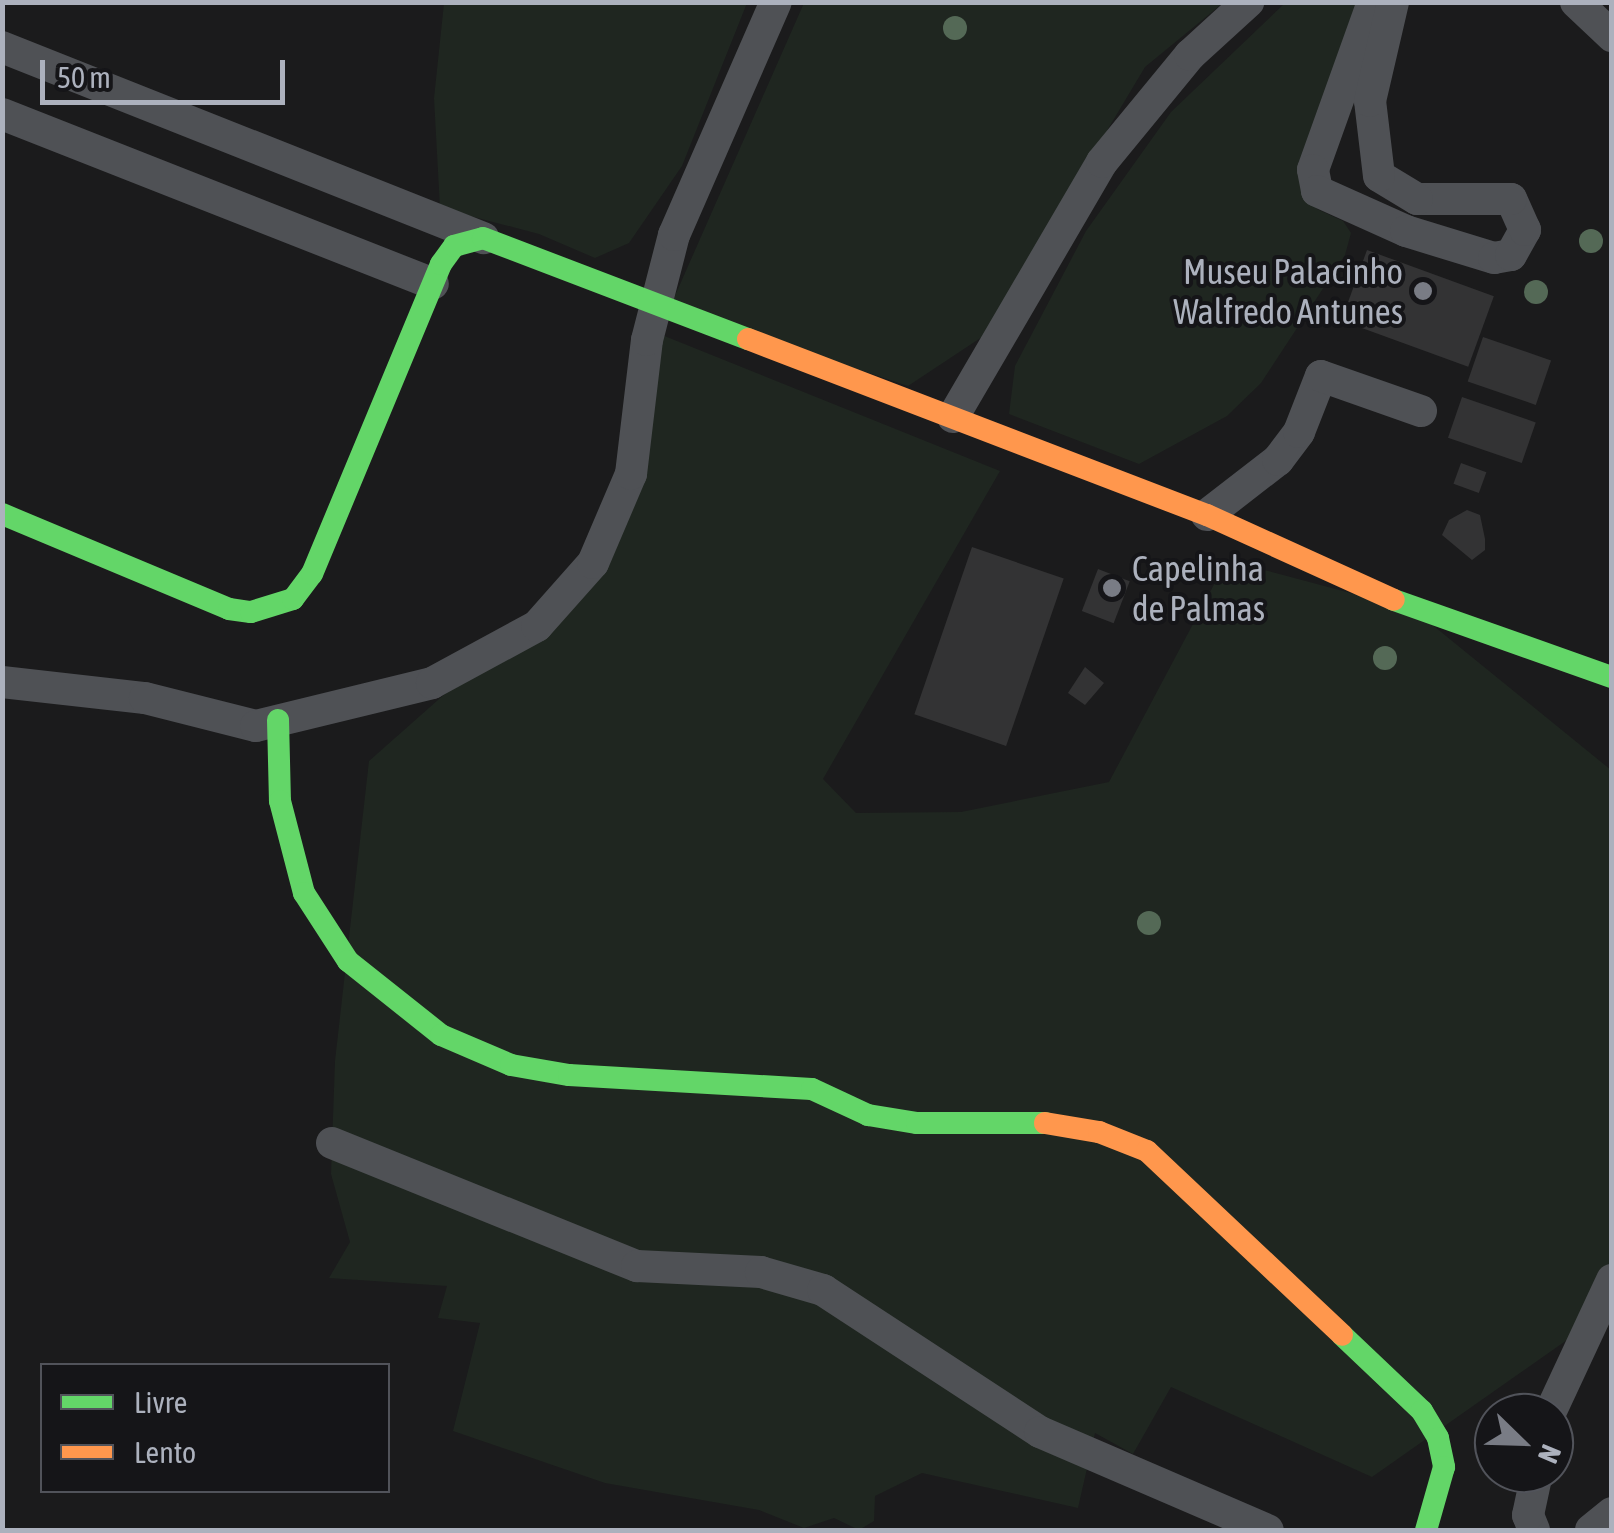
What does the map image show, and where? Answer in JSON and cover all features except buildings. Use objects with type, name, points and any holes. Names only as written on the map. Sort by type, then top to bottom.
[{"type":"street","points":[[2,682],[145,698],[256,726],[432,684],[537,626],[593,563],[631,474],[647,340],[660,308],[674,235],[776,2]]},
{"type":"street","points":[[953,417],[1102,162],[1190,55],[1248,2]]},
{"type":"street","points":[[1373,2],[1313,170],[1316,191],[1406,231],[1494,258],[1511,255],[1525,230],[1511,199],[1417,199],[1379,176],[1370,101],[1393,2]]},
{"type":"street","points":[[1576,2],[1612,36]]},
{"type":"street","points":[[2,47],[660,308],[1207,515],[1435,620],[1612,677]]},
{"type":"street","points":[[2,114],[433,284]]},
{"type":"street","points":[[2,514],[229,610],[277,608],[312,574],[433,284],[454,246],[483,238]]},
{"type":"street","points":[[1207,515],[1278,460],[1299,432],[1322,376],[1421,412]]},
{"type":"street","points":[[278,720],[280,801],[304,893],[348,961],[441,1035],[511,1065],[812,1089],[868,1115],[917,1124],[1024,1119],[1099,1132],[1147,1152],[1224,1218],[1422,1411],[1438,1438],[1444,1467],[1426,1530]]},
{"type":"street","points":[[332,1143],[637,1266],[760,1272],[823,1290],[1040,1432],[1268,1530]]},
{"type":"street","points":[[1559,1393],[1612,1280]]},
{"type":"street","points":[[1533,1493],[1528,1515],[1534,1530]]},
{"type":"street","points":[[1591,1530],[1612,1513]]},
{"type":"shaded area","points":[[444,3],[747,3],[682,166],[629,243],[595,258],[539,234],[440,208],[434,98]]},
{"type":"shaded area","points":[[804,3],[1223,3],[1145,67],[985,335],[908,386],[670,307]]},
{"type":"shaded area","points":[[1285,3],[1360,3],[1300,184],[1317,209],[1343,221],[1351,233],[1345,255],[1261,383],[1227,416],[1139,464],[1009,414],[1015,366],[1086,231],[1171,112]]},
{"type":"shaded area","points":[[662,335],[1000,471],[823,779],[856,813],[961,812],[1109,782],[1227,560],[1414,610],[1611,770],[1611,1309],[1492,1393],[1474,1393],[1474,1405],[1372,1477],[1171,1387],[1133,1454],[1095,1433],[1078,1508],[922,1473],[875,1496],[874,1521],[859,1530],[834,1518],[804,1528],[759,1510],[605,1483],[453,1431],[480,1323],[438,1318],[447,1286],[329,1278],[350,1242],[331,1174],[335,1061],[369,761],[593,563]]},
{"type":"traffic: fast","points":[[2,514],[229,609],[251,612],[293,599],[312,574],[441,264],[454,246],[483,238],[748,339]]},
{"type":"traffic: fast","points":[[1394,600],[1612,677]]},
{"type":"traffic: fast","points":[[278,720],[280,801],[304,893],[348,961],[441,1035],[511,1065],[569,1075],[812,1089],[868,1115],[917,1123],[1045,1123]]},
{"type":"traffic: fast","points":[[1342,1335],[1422,1411],[1438,1438],[1444,1467],[1426,1530]]},
{"type":"traffic: slow","points":[[748,339],[1207,515],[1394,600]]},
{"type":"traffic: slow","points":[[1045,1123],[1099,1132],[1147,1151],[1342,1335]]},
{"type":"place","name":"Museu Palacinho Walfredo Antunes","points":[[1423,291]]},
{"type":"place","name":"Capelinha de Palmas","points":[[1112,588]]}]
